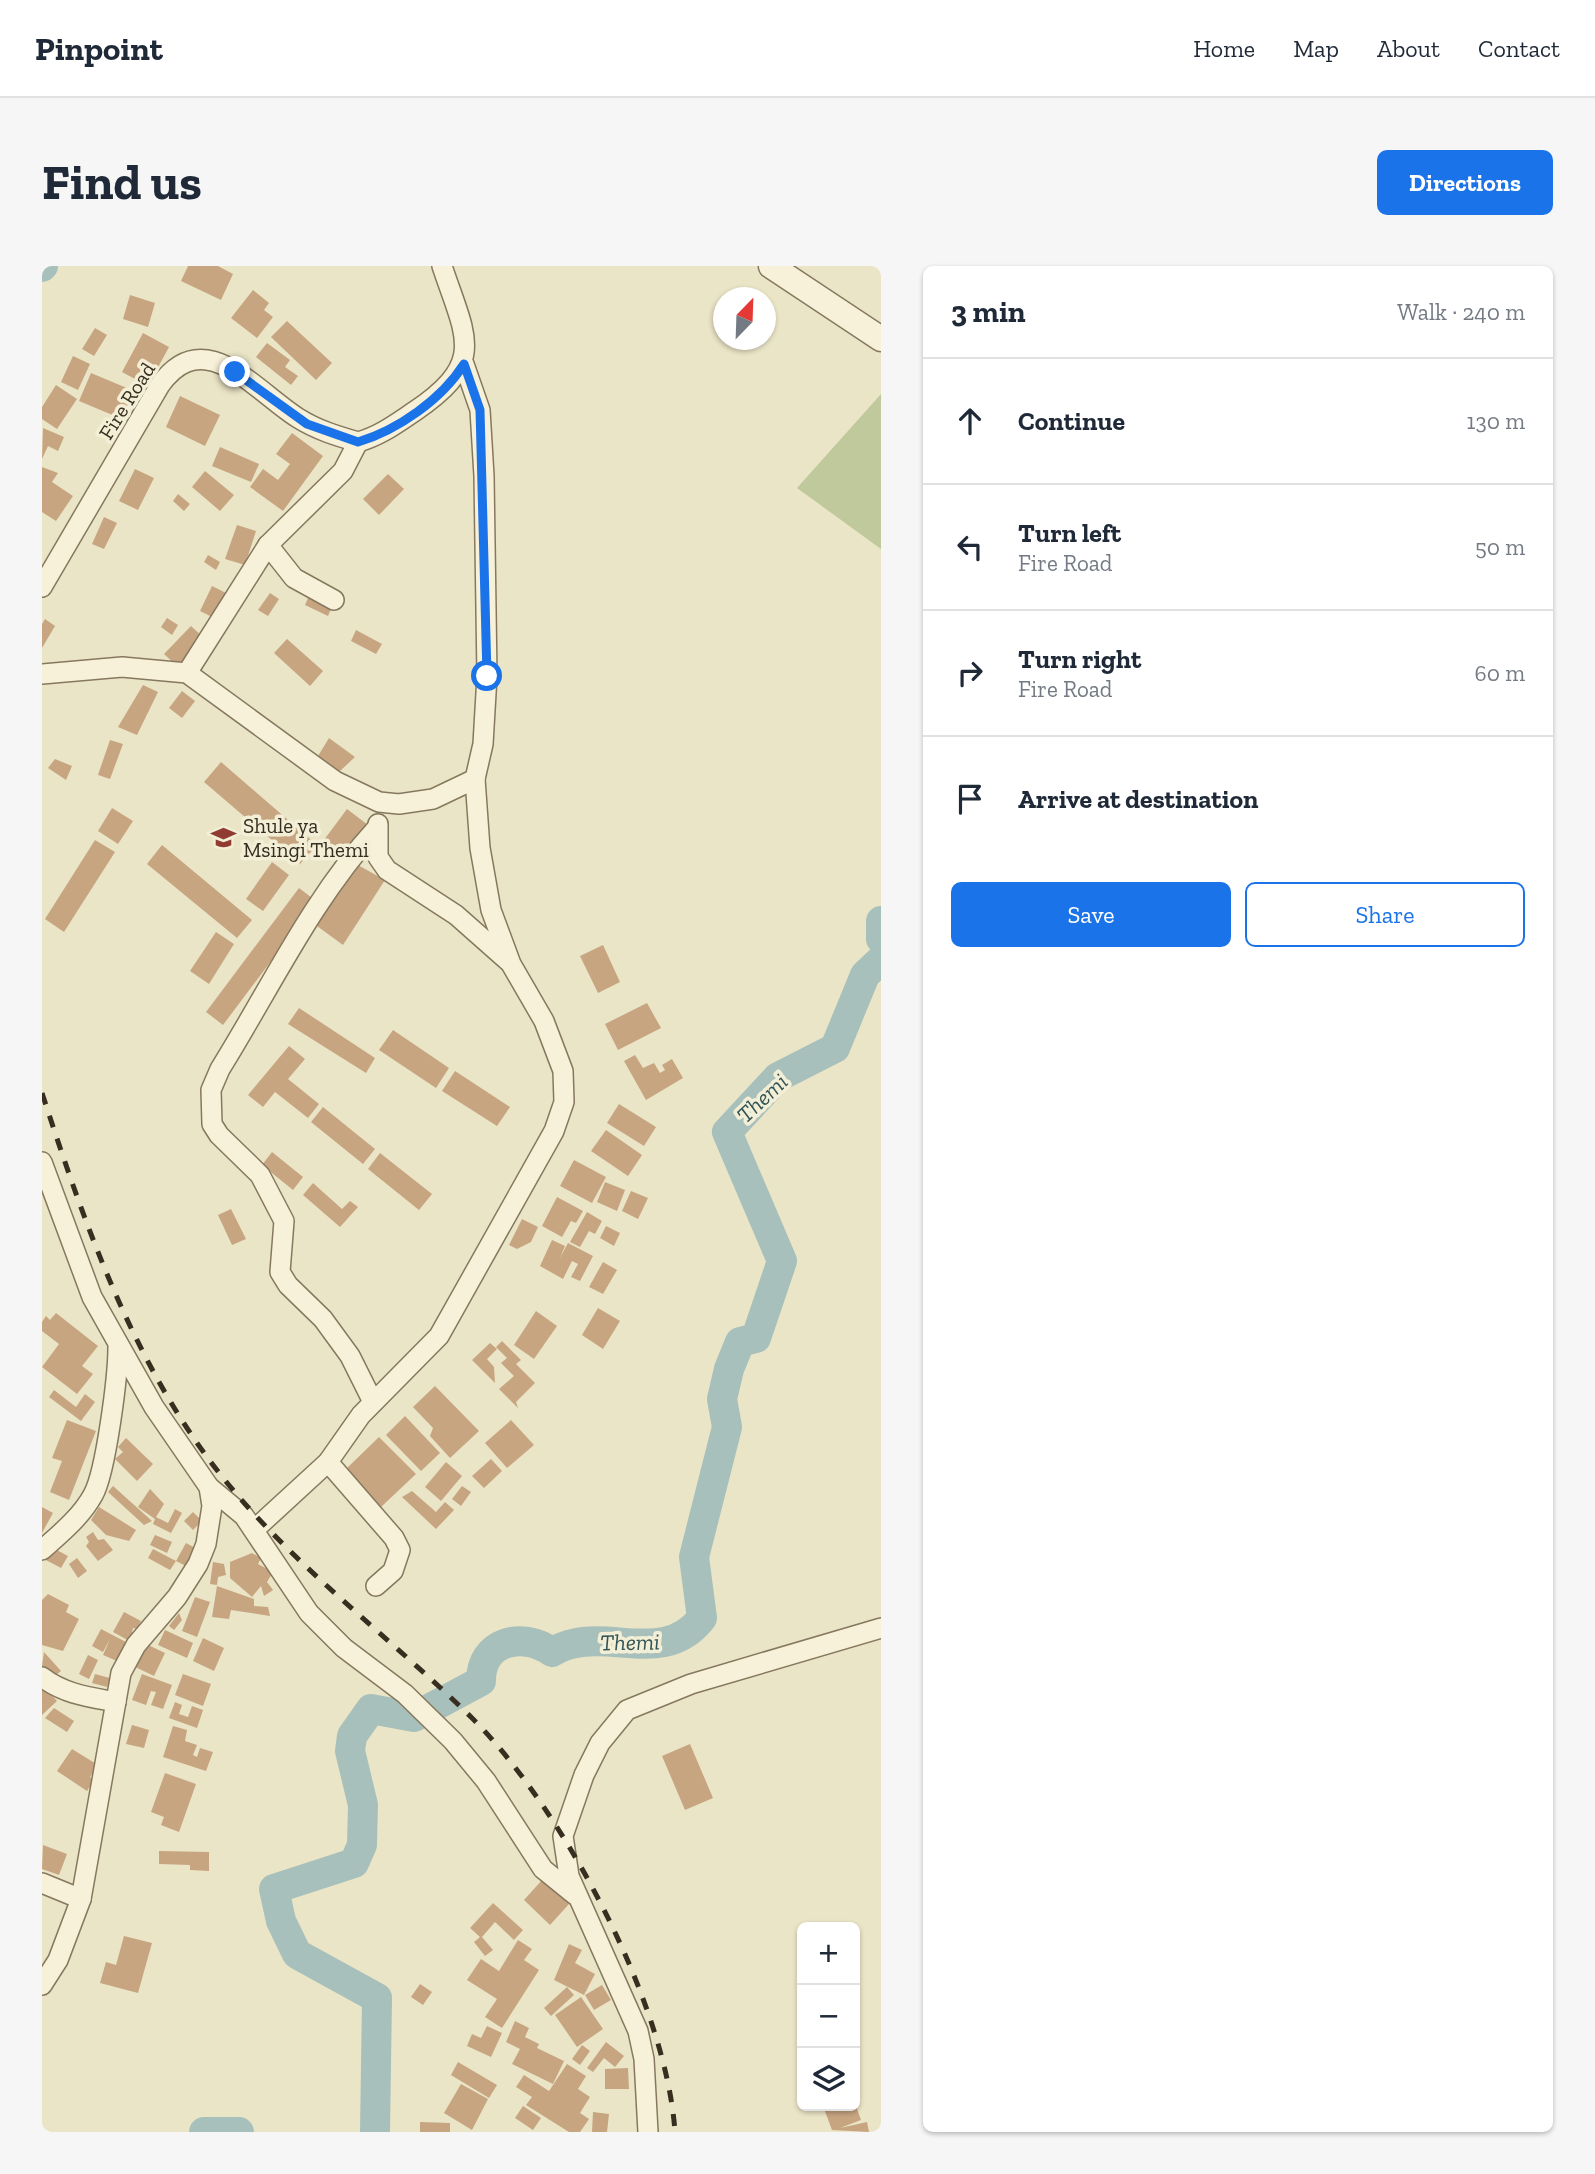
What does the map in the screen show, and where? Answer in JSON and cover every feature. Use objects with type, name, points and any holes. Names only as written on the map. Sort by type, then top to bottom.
[{"type":"street","points":[[254,1530],[328,1462],[373,1402],[439,1336],[554,1131],[564,1102],[563,1071],[549,1034],[512,964],[491,910],[480,848],[475,779],[483,744],[487,676],[484,476],[480,410],[464,364],[461,327],[442,266]]},
{"type":"street","points":[[771,266],[881,339]]},
{"type":"street","name":"Fire Road","points":[[42,587],[160,386],[172,369],[185,360],[197,358],[223,364],[307,424],[358,442]]},
{"type":"street","points":[[187,673],[268,545],[343,471],[358,442],[386,431],[435,398],[455,378],[464,364]]},
{"type":"street","points":[[268,545],[294,578],[334,600]]},
{"type":"street","points":[[42,674],[58,675],[122,667],[187,673],[335,781],[379,802],[399,804],[433,799],[475,779]]},
{"type":"street","points":[[379,802],[378,857],[387,870],[456,915],[512,964]]},
{"type":"street","points":[[373,1402],[349,1356],[330,1328],[288,1285],[281,1272],[284,1221],[260,1175],[219,1135],[212,1124],[211,1090],[317,904],[350,858],[377,828]]},
{"type":"street","points":[[42,1162],[47,1202],[92,1297],[118,1347],[209,1487],[236,1509],[254,1530],[309,1614],[344,1648],[405,1693],[453,1741],[486,1781],[543,1869],[578,1898]]},
{"type":"street","points":[[42,1550],[94,1494],[113,1402],[118,1347]]},
{"type":"street","points":[[328,1462],[394,1538],[400,1550],[393,1571],[376,1586]]},
{"type":"street","points":[[42,1985],[58,1960],[81,1899],[121,1673],[128,1658],[177,1597],[198,1564],[211,1516],[209,1487]]},
{"type":"street","points":[[648,2132],[644,2059],[638,2031],[569,1876],[563,1836],[584,1775],[600,1743],[627,1710],[691,1684],[881,1628]]},
{"type":"street","points":[[42,1677],[61,1689],[81,1696],[116,1702]]},
{"type":"street","points":[[42,1883],[81,1899]]},
{"type":"green space","points":[[881,394],[881,549],[797,488]]},
{"type":"building","points":[[188,266],[218,266],[233,274],[221,300],[181,281]]},
{"type":"building","points":[[253,290],[269,303],[264,310],[273,317],[257,338],[231,318]]},
{"type":"building","points":[[130,295],[155,303],[148,327],[123,319]]},
{"type":"building","points":[[287,321],[332,363],[316,380],[271,337]]},
{"type":"building","points":[[95,328],[107,335],[94,356],[82,349]]},
{"type":"building","points":[[143,333],[169,347],[148,386],[122,372]]},
{"type":"building","points":[[267,343],[290,360],[285,367],[298,376],[291,385],[256,357]]},
{"type":"building","points":[[73,356],[90,364],[78,390],[61,382]]},
{"type":"building","points":[[91,373],[134,391],[122,419],[79,401]]},
{"type":"building","points":[[56,385],[77,399],[57,429],[42,419],[42,407]]},
{"type":"building","points":[[180,396],[220,415],[205,446],[166,427]]},
{"type":"building","points":[[43,428],[64,437],[58,451],[48,446],[42,459]]},
{"type":"building","points":[[292,433],[323,456],[283,511],[250,487],[263,469],[278,480],[290,464],[276,454]]},
{"type":"building","points":[[220,447],[259,464],[251,482],[212,466]]},
{"type":"building","points":[[42,467],[58,473],[52,482],[73,496],[56,521],[42,512]]},
{"type":"building","points":[[135,469],[154,478],[138,510],[119,501]]},
{"type":"building","points":[[205,471],[234,495],[220,511],[192,487]]},
{"type":"building","points":[[388,474],[404,489],[379,515],[363,499]]},
{"type":"building","points":[[178,494],[190,504],[184,511],[173,501]]},
{"type":"building","points":[[104,517],[117,523],[104,549],[92,544]]},
{"type":"building","points":[[237,525],[256,531],[245,565],[225,559]]},
{"type":"building","points":[[208,555],[220,562],[216,570],[204,562]]},
{"type":"building","points":[[212,586],[228,594],[216,619],[200,611]]},
{"type":"building","points":[[311,591],[334,602],[328,616],[305,605]]},
{"type":"building","points":[[270,593],[279,599],[268,616],[258,610]]},
{"type":"building","points":[[167,618],[178,625],[172,635],[161,627]]},
{"type":"building","points":[[45,619],[55,626],[42,648],[42,624]]},
{"type":"building","points":[[191,626],[204,638],[177,666],[164,654]]},
{"type":"building","points":[[356,630],[382,644],[376,654],[351,641]]},
{"type":"building","points":[[287,639],[323,671],[310,686],[274,653]]},
{"type":"building","points":[[143,685],[158,692],[137,735],[118,727]]},
{"type":"building","points":[[182,691],[195,701],[182,718],[169,708]]},
{"type":"building","points":[[329,738],[355,757],[339,772],[318,756]]},
{"type":"building","points":[[110,740],[123,744],[110,779],[98,775]]},
{"type":"building","points":[[55,759],[72,766],[66,780],[48,768]]},
{"type":"building","points":[[221,762],[317,845],[300,864],[204,782]]},
{"type":"building","points":[[112,808],[133,821],[118,844],[98,831]]},
{"type":"building","points":[[347,809],[368,825],[342,860],[321,844]]},
{"type":"building","points":[[95,840],[115,852],[64,932],[45,919]]},
{"type":"building","points":[[162,845],[252,920],[237,938],[147,864]]},
{"type":"building","points":[[272,862],[289,875],[263,911],[246,899]]},
{"type":"building","points":[[356,864],[385,880],[343,945],[317,926]]},
{"type":"building","points":[[299,888],[316,901],[223,1025],[206,1012]]},
{"type":"building","points":[[216,932],[234,944],[209,984],[190,971]]},
{"type":"building","points":[[603,945],[620,982],[598,993],[580,956]]},
{"type":"building","points":[[647,1003],[661,1028],[618,1050],[605,1024]]},
{"type":"building","points":[[299,1008],[375,1058],[366,1073],[288,1024]]},
{"type":"building","points":[[393,1030],[449,1068],[436,1088],[379,1050]]},
{"type":"building","points":[[289,1046],[305,1059],[288,1079],[319,1104],[308,1118],[275,1092],[263,1107],[248,1095]]},
{"type":"building","points":[[635,1055],[643,1068],[654,1063],[660,1073],[665,1070],[662,1065],[672,1059],[683,1078],[646,1100],[624,1061]]},
{"type":"building","points":[[455,1071],[510,1107],[497,1126],[442,1091]]},
{"type":"building","points":[[619,1104],[656,1127],[644,1146],[607,1123]]},
{"type":"building","points":[[323,1107],[375,1149],[363,1164],[311,1122]]},
{"type":"building","points":[[606,1130],[642,1155],[628,1176],[591,1151]]},
{"type":"building","points":[[272,1152],[303,1177],[293,1190],[262,1165]]},
{"type":"building","points":[[380,1153],[432,1194],[419,1210],[368,1169]]},
{"type":"building","points":[[574,1160],[606,1177],[592,1203],[560,1186]]},
{"type":"building","points":[[605,1182],[625,1190],[617,1211],[597,1202]]},
{"type":"building","points":[[313,1183],[342,1209],[350,1201],[358,1207],[340,1227],[303,1195]]},
{"type":"building","points":[[631,1191],[648,1198],[638,1219],[622,1211]]},
{"type":"building","points":[[557,1197],[583,1211],[576,1223],[571,1221],[562,1237],[542,1226]]},
{"type":"building","points":[[231,1209],[246,1239],[232,1245],[218,1215]]},
{"type":"building","points":[[587,1212],[602,1221],[595,1234],[589,1231],[580,1247],[570,1242]]},
{"type":"building","points":[[522,1219],[538,1227],[531,1242],[517,1249],[509,1245]]},
{"type":"building","points":[[606,1226],[620,1233],[614,1246],[600,1238]]},
{"type":"building","points":[[552,1240],[565,1246],[560,1258],[568,1243],[593,1256],[580,1281],[571,1277],[578,1264],[572,1261],[563,1279],[540,1266]]},
{"type":"building","points":[[603,1262],[617,1270],[603,1294],[589,1287]]},
{"type":"building","points":[[598,1308],[620,1321],[603,1349],[582,1335]]},
{"type":"building","points":[[536,1311],[557,1326],[534,1359],[514,1345]]},
{"type":"building","points":[[56,1313],[98,1346],[82,1366],[93,1374],[77,1394],[42,1367],[59,1344],[42,1331],[42,1322],[46,1316],[50,1320]]},
{"type":"building","points":[[502,1341],[521,1360],[516,1364],[535,1383],[516,1402],[518,1408],[499,1389],[514,1376],[501,1363],[507,1358],[496,1347]]},
{"type":"building","points":[[490,1343],[497,1349],[487,1359],[494,1367],[495,1383],[472,1360]]},
{"type":"building","points":[[435,1386],[479,1431],[450,1458],[430,1436],[433,1428],[413,1407]]},
{"type":"building","points":[[54,1390],[76,1407],[85,1394],[95,1402],[81,1421],[49,1397]]},
{"type":"building","points":[[405,1416],[440,1453],[421,1471],[386,1435]]},
{"type":"building","points":[[67,1420],[96,1431],[69,1500],[50,1492],[62,1461],[52,1458]]},
{"type":"building","points":[[511,1420],[534,1445],[507,1468],[485,1443]]},
{"type":"building","points":[[379,1437],[416,1474],[381,1507],[345,1470]]},
{"type":"building","points":[[126,1438],[153,1464],[137,1481],[115,1459],[123,1452],[118,1447]]},
{"type":"building","points":[[491,1459],[502,1471],[484,1488],[472,1476]]},
{"type":"building","points":[[446,1462],[462,1476],[441,1501],[425,1487]]},
{"type":"building","points":[[113,1486],[152,1521],[144,1525],[108,1492]]},
{"type":"building","points":[[462,1486],[471,1492],[461,1506],[452,1499]]},
{"type":"building","points":[[150,1489],[164,1504],[156,1517],[168,1523],[175,1509],[182,1513],[171,1533],[153,1524],[155,1519],[138,1507]]},
{"type":"building","points":[[412,1491],[436,1512],[445,1502],[454,1510],[436,1529],[402,1497]]},
{"type":"building","points":[[42,1507],[53,1513],[42,1533]]},
{"type":"building","points":[[99,1507],[136,1530],[129,1541],[106,1535],[91,1520]]},
{"type":"building","points":[[193,1512],[202,1521],[193,1530],[184,1521]]},
{"type":"building","points":[[93,1532],[98,1540],[104,1539],[113,1550],[98,1561],[86,1546],[89,1542],[86,1537]]},
{"type":"building","points":[[155,1535],[172,1542],[167,1553],[150,1545]]},
{"type":"building","points":[[186,1543],[199,1550],[190,1568],[176,1561]]},
{"type":"building","points":[[51,1547],[68,1556],[61,1568],[44,1559]]},
{"type":"building","points":[[153,1549],[176,1561],[170,1570],[148,1558]]},
{"type":"building","points":[[252,1553],[261,1558],[258,1564],[273,1572],[267,1582],[273,1590],[264,1596],[261,1586],[252,1597],[230,1578],[230,1562]]},
{"type":"building","points":[[77,1558],[87,1571],[78,1578],[69,1564]]},
{"type":"building","points":[[213,1562],[224,1564],[226,1575],[218,1577],[217,1585],[210,1584]]},
{"type":"building","points":[[217,1586],[254,1599],[254,1606],[268,1607],[270,1616],[231,1610],[229,1619],[212,1617]]},
{"type":"building","points":[[48,1594],[69,1605],[66,1612],[79,1619],[63,1651],[42,1645],[42,1600]]},
{"type":"building","points":[[195,1597],[210,1602],[197,1637],[182,1631]]},
{"type":"building","points":[[124,1612],[141,1621],[137,1629],[133,1628],[132,1632],[137,1635],[133,1643],[113,1632]]},
{"type":"building","points":[[179,1613],[182,1620],[174,1630],[169,1626]]},
{"type":"building","points":[[101,1629],[126,1642],[117,1661],[103,1655],[110,1639],[103,1652],[92,1646]]},
{"type":"building","points":[[165,1630],[193,1643],[187,1658],[158,1645]]},
{"type":"building","points":[[203,1638],[224,1648],[214,1671],[193,1661]]},
{"type":"building","points":[[144,1643],[165,1653],[154,1676],[133,1666]]},
{"type":"building","points":[[44,1652],[61,1671],[52,1678],[42,1666]]},
{"type":"building","points":[[88,1655],[98,1660],[89,1679],[79,1674]]},
{"type":"building","points":[[95,1674],[110,1678],[107,1687],[92,1683]]},
{"type":"building","points":[[142,1674],[172,1685],[163,1709],[151,1705],[156,1692],[151,1691],[146,1705],[132,1700]]},
{"type":"building","points":[[183,1674],[211,1684],[203,1706],[175,1695]]},
{"type":"building","points":[[42,1685],[57,1701],[42,1715]]},
{"type":"building","points":[[175,1702],[182,1705],[179,1714],[188,1717],[192,1706],[203,1710],[197,1728],[169,1718]]},
{"type":"building","points":[[54,1708],[74,1721],[67,1732],[45,1718]]},
{"type":"building","points":[[132,1725],[149,1730],[144,1748],[126,1744]]},
{"type":"building","points":[[173,1726],[187,1730],[185,1741],[197,1745],[193,1755],[197,1757],[200,1748],[213,1752],[206,1771],[163,1757]]},
{"type":"building","points":[[690,1744],[713,1798],[685,1810],[662,1756]]},
{"type":"building","points":[[72,1749],[98,1765],[90,1777],[94,1780],[87,1791],[57,1771]]},
{"type":"building","points":[[165,1773],[196,1784],[179,1832],[161,1825],[164,1817],[151,1812]]},
{"type":"building","points":[[43,1845],[67,1854],[59,1875],[42,1869]]},
{"type":"building","points":[[159,1851],[209,1852],[209,1871],[190,1870],[190,1865],[159,1864]]},
{"type":"building","points":[[543,1879],[569,1904],[550,1925],[524,1900]]},
{"type":"building","points":[[493,1903],[523,1930],[514,1940],[495,1922],[482,1937],[493,1950],[485,1956],[474,1942],[480,1937],[470,1928]]},
{"type":"building","points":[[124,1936],[152,1943],[138,1993],[100,1983],[106,1962],[116,1965]]},
{"type":"building","points":[[518,1940],[532,1949],[524,1960],[539,1970],[502,2028],[485,2017],[497,1999],[467,1980],[481,1959],[499,1971]]},
{"type":"building","points":[[569,1944],[582,1950],[575,1963],[595,1974],[584,1995],[554,1980]]},
{"type":"building","points":[[420,1984],[432,1992],[423,2005],[411,1997]]},
{"type":"building","points":[[602,1985],[611,2000],[594,2010],[585,1995]]},
{"type":"building","points":[[567,1987],[574,1995],[551,2016],[544,2008]]},
{"type":"building","points":[[581,1997],[603,2029],[577,2047],[555,2015]]},
{"type":"building","points":[[515,2021],[529,2028],[525,2037],[539,2044],[537,2048],[564,2061],[553,2084],[512,2064],[520,2049],[506,2042]]},
{"type":"building","points":[[487,2026],[502,2033],[491,2057],[467,2046],[472,2034],[481,2038]]},
{"type":"building","points":[[606,2042],[624,2056],[615,2067],[604,2058],[593,2072],[587,2068]]},
{"type":"building","points":[[582,2045],[590,2051],[580,2065],[572,2059]]},
{"type":"building","points":[[458,2062],[497,2085],[489,2098],[451,2075]]},
{"type":"building","points":[[567,2064],[586,2076],[578,2089],[590,2097],[580,2113],[589,2119],[580,2132],[569,2132],[526,2105],[532,2097],[516,2087],[524,2075],[549,2091]]},
{"type":"building","points":[[628,2068],[629,2089],[605,2089],[605,2069]]},
{"type":"building","points":[[461,2084],[488,2099],[472,2130],[444,2113]]},
{"type":"building","points":[[523,2106],[541,2118],[533,2130],[515,2118]]},
{"type":"building","points":[[825,2111],[858,2111],[861,2120],[840,2128],[867,2122],[869,2132],[832,2130]]},
{"type":"building","points":[[593,2112],[609,2114],[607,2132],[592,2132]]},
{"type":"building","points":[[420,2122],[450,2123],[450,2132],[420,2132]]},
{"type":"waterway","name":"Themi","points":[[881,921],[881,939]]},
{"type":"waterway","name":"Themi","points":[[375,2132],[377,1998],[297,1954],[281,1921],[274,1889],[354,1863],[362,1845],[363,1805],[350,1751],[352,1736],[371,1709],[414,1717],[481,1681],[488,1657],[505,1644],[528,1642],[552,1652],[569,1645],[589,1642],[658,1643],[673,1640],[688,1632],[702,1618],[694,1557],[727,1427],[722,1399],[729,1369],[740,1342],[756,1338],[782,1261],[727,1132],[778,1077],[835,1048],[865,975],[881,960]]},
{"type":"waterway","name":"Themi","points":[[204,2132],[239,2132]]},
{"type":"railway","points":[[42,1093],[93,1238],[133,1333],[157,1379],[213,1465],[272,1533],[472,1718],[541,1803],[574,1855],[631,1968],[652,2025],[667,2081],[675,2132]]},
{"type":"place","name":"Shule ya Msingi Themi","points":[[223,838]]},
{"type":"route","points":[[235,372],[307,424],[358,442],[386,431],[435,398],[455,378],[464,364],[480,410],[484,476],[487,676]]}]
